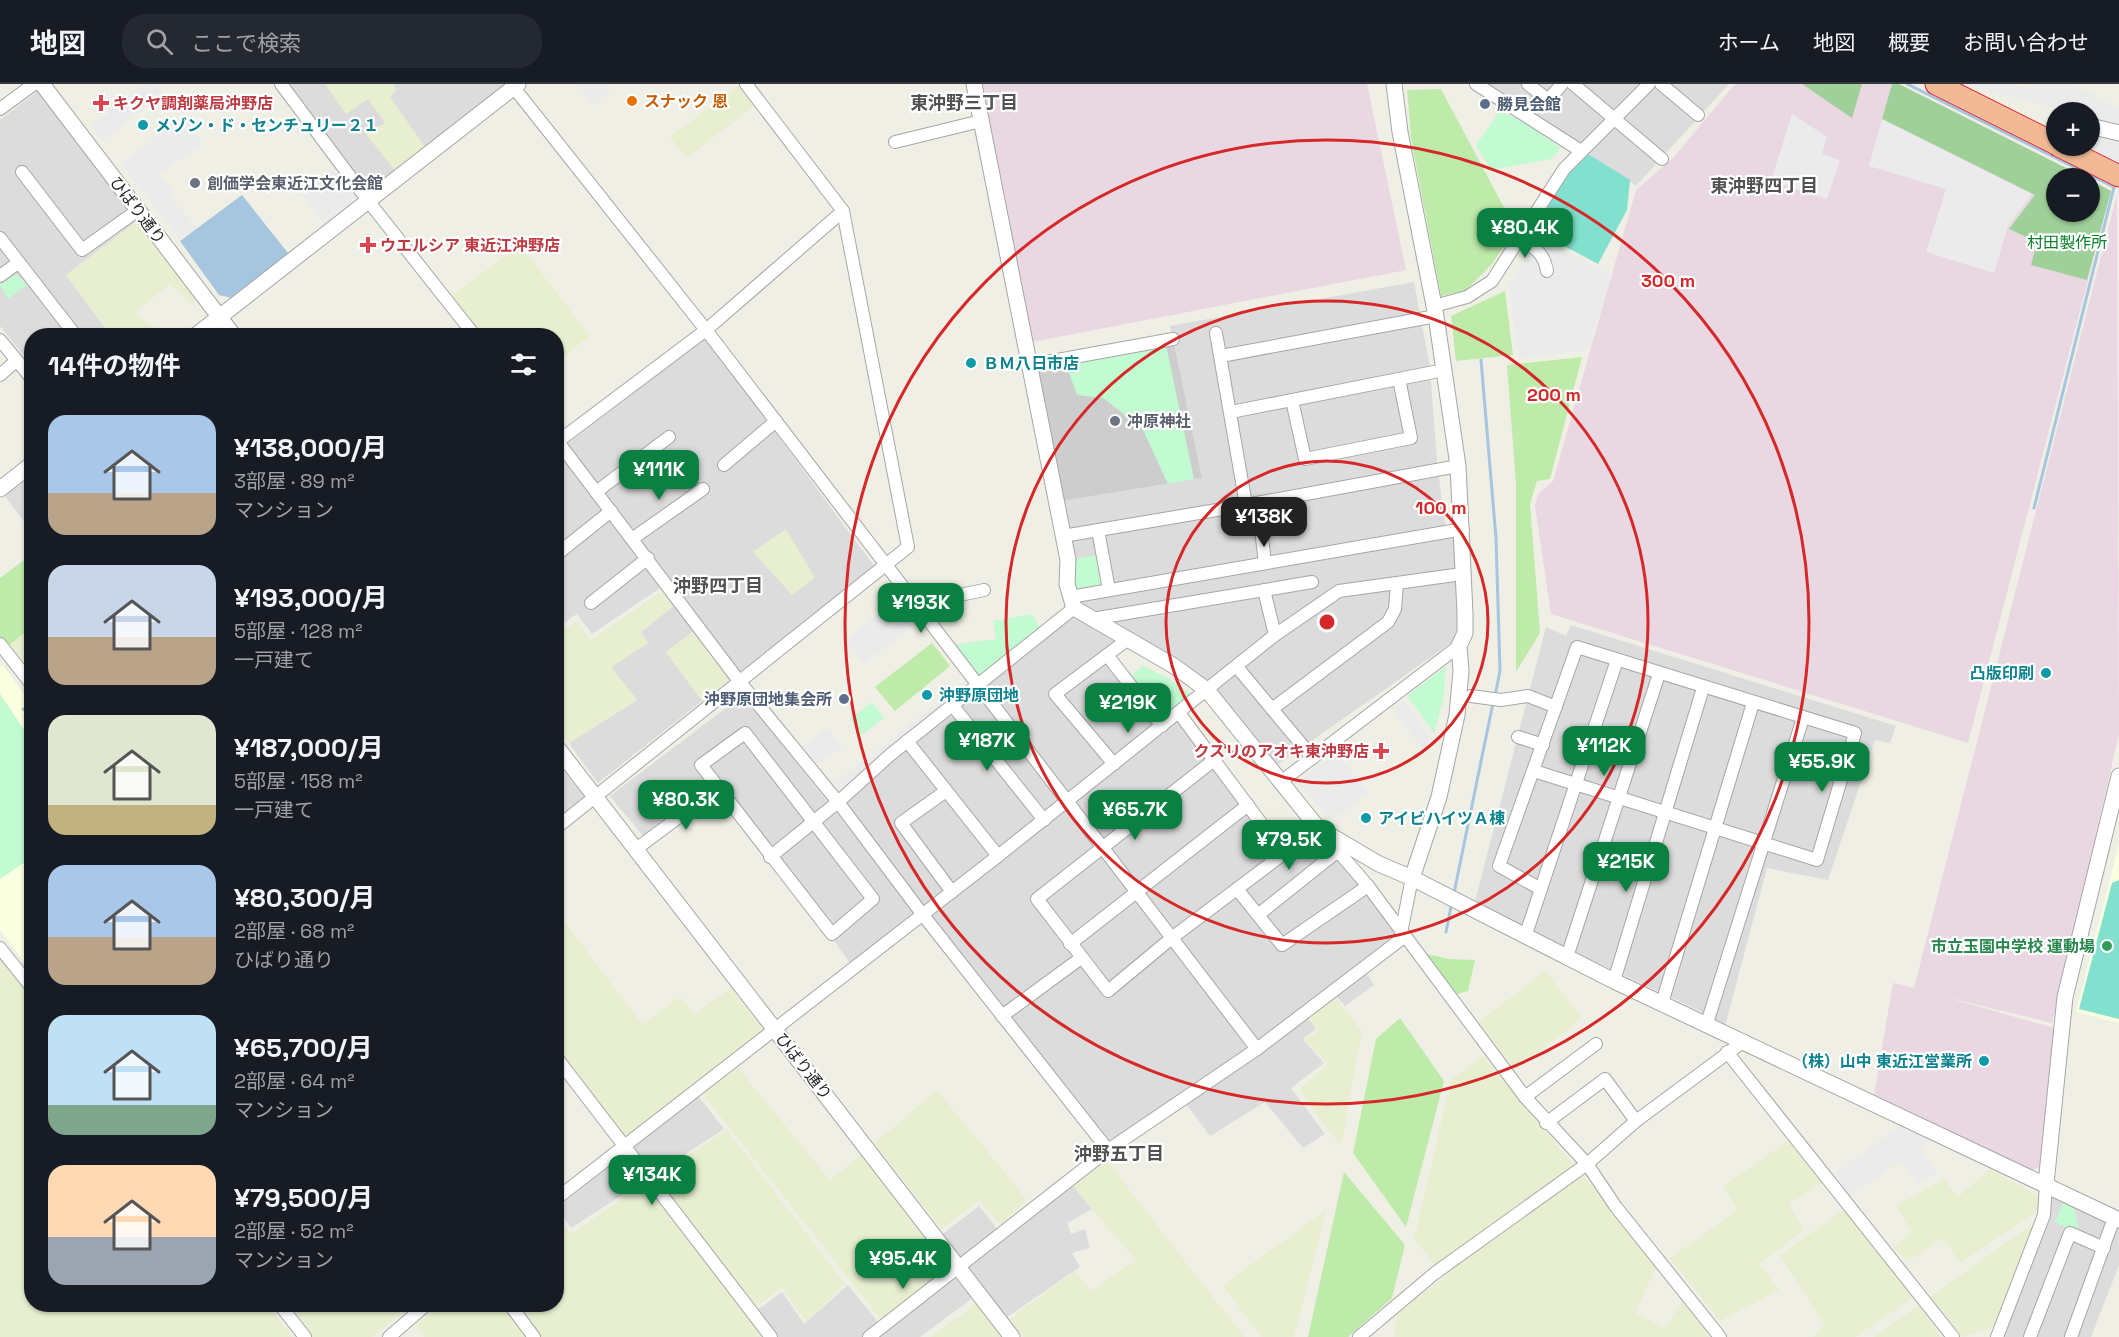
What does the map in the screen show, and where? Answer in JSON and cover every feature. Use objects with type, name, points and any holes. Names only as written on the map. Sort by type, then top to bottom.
[{"type":"highway","points":[[1941,85],[2046,137]]},
{"type":"highway","points":[[2082,156],[2119,176]]},
{"type":"street","points":[[0,109],[34,84]]},
{"type":"street","name":"ひばり通り","points":[[42,84],[228,328]]},
{"type":"street","points":[[281,84],[369,202],[469,328]]},
{"type":"street","points":[[564,822],[908,548],[843,211],[746,84]]},
{"type":"street","points":[[974,84],[1068,560],[1067,584],[1072,602],[1092,620],[1174,666],[1207,690],[1318,828],[1368,886],[1525,1097],[1546,1123],[1587,1164],[1616,1207],[1720,1337]]},
{"type":"street","points":[[1282,781],[1459,646],[1465,633],[1462,574],[1463,530],[1458,466],[1435,311],[1400,132],[1394,84]]},
{"type":"street","points":[[1476,84],[1581,151]]},
{"type":"street","points":[[1528,84],[1548,100],[1562,84]]},
{"type":"street","points":[[1573,84],[1662,159]]},
{"type":"street","points":[[1221,356],[1435,311],[1467,297],[1492,281],[1564,169],[1616,120],[1649,84]]},
{"type":"street","points":[[1661,84],[1698,115]]},
{"type":"street","points":[[205,328],[369,202],[514,85],[706,330],[1257,1049]]},
{"type":"street","points":[[895,142],[981,121]]},
{"type":"street","points":[[2100,128],[2119,133]]},
{"type":"street","points":[[22,172],[82,250],[138,210]]},
{"type":"street","points":[[564,436],[706,330],[843,211]]},
{"type":"street","points":[[0,238],[70,328]]},
{"type":"street","points":[[1518,239],[1535,248],[1545,257],[1547,271]]},
{"type":"street","points":[[0,276],[18,263]]},
{"type":"street","points":[[1216,333],[1265,563]]},
{"type":"street","points":[[1029,365],[1173,339]]},
{"type":"street","points":[[0,340],[24,370]]},
{"type":"street","points":[[0,375],[16,361]]},
{"type":"street","points":[[1231,412],[1444,370]]},
{"type":"street","points":[[1292,400],[1305,459],[1411,438],[1399,379]]},
{"type":"street","points":[[724,465],[776,421]]},
{"type":"street","points":[[596,492],[669,437]]},
{"type":"street","points":[[564,450],[739,681],[838,802],[923,915],[1108,1150]]},
{"type":"street","points":[[1063,536],[1458,466]]},
{"type":"street","points":[[0,489],[24,470]]},
{"type":"street","points":[[633,539],[703,489]]},
{"type":"street","points":[[564,549],[611,511]]},
{"type":"street","points":[[1098,530],[1109,590]]},
{"type":"street","points":[[770,857],[838,802],[907,741],[953,706],[1072,602],[1109,590],[1463,530]]},
{"type":"street","points":[[591,603],[648,558]]},
{"type":"street","points":[[564,1193],[923,915],[1275,636],[1339,591],[1462,574]]},
{"type":"street","points":[[1092,620],[1312,582]]},
{"type":"street","points":[[1272,708],[1388,622],[1395,609],[1396,584]]},
{"type":"street","points":[[916,604],[984,590]]},
{"type":"street","points":[[1264,590],[1275,636]]},
{"type":"street","points":[[1114,764],[1055,694],[1127,640]]},
{"type":"street","points":[[869,1337],[956,1266],[1002,1235],[1108,1150],[1257,1049],[1403,935],[1412,878],[1439,797],[1457,715],[1461,671],[1459,646]]},
{"type":"street","points":[[1534,771],[1817,860],[1855,734],[1577,647],[1499,866],[1541,889]]},
{"type":"street","points":[[2,649],[24,675]]},
{"type":"street","points":[[1107,656],[1162,726]]},
{"type":"street","points":[[1525,936],[1617,660]]},
{"type":"street","points":[[1237,667],[1313,758]]},
{"type":"street","points":[[1567,957],[1659,674]]},
{"type":"street","points":[[1614,981],[1703,688]]},
{"type":"street","points":[[1471,696],[1501,700],[1528,696],[1556,707]]},
{"type":"street","points":[[1662,1004],[1753,703]]},
{"type":"street","points":[[953,706],[1044,820]]},
{"type":"street","points":[[1179,713],[1284,854]]},
{"type":"street","points":[[1707,1023],[1803,718]]},
{"type":"street","points":[[745,734],[873,899],[832,934],[718,789],[700,765],[745,734]]},
{"type":"street","points":[[1518,737],[1543,745]]},
{"type":"street","points":[[907,741],[998,856]]},
{"type":"street","name":"ひばり通り","points":[[564,756],[1012,1337]]},
{"type":"street","points":[[1214,760],[1037,899],[1108,991],[1173,937],[1318,828]]},
{"type":"street","points":[[1997,1337],[2044,1215],[2065,997],[2119,776]]},
{"type":"street","points":[[636,849],[718,789]]},
{"type":"street","points":[[946,791],[901,822],[952,892]]},
{"type":"street","points":[[1070,944],[1248,805]]},
{"type":"street","points":[[1318,828],[1378,864],[1412,878],[1614,981],[1707,1023],[1975,1154],[2046,1184],[2117,1219],[2071,1337]]},
{"type":"street","points":[[1258,915],[1338,851]]},
{"type":"street","points":[[1236,889],[1282,945],[1368,886]]},
{"type":"street","points":[[0,948],[24,978]]},
{"type":"street","points":[[1002,1016],[1081,958]]},
{"type":"street","points":[[1359,1337],[1435,1273],[1587,1164],[1636,1120],[1744,1041]]},
{"type":"street","points":[[1525,1097],[1596,1044]]},
{"type":"street","points":[[1727,1052],[1953,1337]]},
{"type":"street","points":[[564,1067],[771,1337]]},
{"type":"street","points":[[1546,1123],[1605,1079],[1636,1120]]},
{"type":"street","points":[[2030,1337],[2070,1233],[2104,1248]]},
{"type":"street","points":[[285,1312],[305,1337]]},
{"type":"street","points":[[389,1337],[418,1312]]},
{"type":"street","points":[[515,1312],[534,1337]]},
{"type":"shaded area","points":[[144,84],[155,84],[163,94],[103,141],[91,126]]},
{"type":"shaded area","points":[[281,84],[518,84],[369,202]]},
{"type":"shaded area","points":[[325,84],[393,84],[397,90],[390,97],[430,154],[400,177],[366,134],[385,123],[368,99],[346,114]]},
{"type":"shaded area","points":[[577,84],[606,84],[611,91],[593,105]]},
{"type":"shaded area","points":[[981,84],[1367,84],[1406,270],[1032,342]]},
{"type":"shaded area","points":[[1485,84],[1729,84],[1636,186]]},
{"type":"shaded area","points":[[1735,84],[1896,84],[2046,172],[2046,222],[2100,222],[2100,185],[2111,191],[1968,743],[1551,614],[1535,506],[1538,494],[1553,481],[1636,190],[1673,158]]},
{"type":"shaded area","points":[[1960,84],[2014,84],[2027,90],[2032,84],[2074,84],[2119,109],[2119,125],[2100,120],[2100,102],[2046,102],[2046,106]]},
{"type":"shaded area","points":[[739,85],[755,106],[686,158],[670,137]]},
{"type":"shaded area","points":[[39,90],[137,221],[66,275],[105,328],[24,328],[24,356],[0,326],[0,120]]},
{"type":"shaded area","points":[[1792,114],[1827,137],[1822,154],[1840,160],[1827,199],[1771,181]]},
{"type":"shaded area","points":[[182,118],[202,144],[158,175],[173,191],[170,196],[196,227],[179,238],[121,163]]},
{"type":"shaded area","points":[[1882,119],[2032,194],[2008,226],[1994,273],[1926,252],[1946,189],[1869,166]]},
{"type":"shaded area","points":[[2100,133],[2119,138],[2119,165],[2100,156]]},
{"type":"shaded area","points":[[1585,152],[1630,180],[1627,210],[1598,264],[1536,231],[1566,170]]},
{"type":"shaded area","points":[[334,169],[357,200],[325,225],[302,194]]},
{"type":"shaded area","points":[[2117,194],[2119,734],[2052,1023],[1941,996],[2054,1028],[2041,1166],[2033,1170],[1874,1095],[1893,983],[1914,988]]},
{"type":"shaded area","points":[[242,195],[288,253],[232,298],[219,295],[180,241]]},
{"type":"shaded area","points":[[137,221],[198,298],[192,304],[170,284],[135,313],[155,328],[106,328],[66,275]]},
{"type":"shaded area","points":[[1539,237],[1612,275],[1588,350],[1519,359],[1508,286]]},
{"type":"shaded area","points":[[520,245],[590,336],[564,356],[564,328],[474,328],[450,297]]},
{"type":"shaded area","points":[[1414,282],[1430,367],[1437,462],[1446,531],[1463,529],[1465,633],[1276,766],[1207,690],[1127,640],[1107,655],[1162,725],[1179,713],[1284,854],[1318,828],[1404,937],[1363,968],[1374,985],[1345,1006],[1332,992],[1305,1013],[1316,1029],[1303,1039],[1324,1063],[1291,1088],[1325,1134],[1303,1148],[1265,1102],[1210,1136],[1181,1097],[1108,1150],[838,802],[1074,608],[1056,502],[1202,478],[1170,326]]},
{"type":"shaded area","points":[[706,338],[874,566],[739,673],[566,445]]},
{"type":"shaded area","name":"冲原神社","points":[[1173,339],[1202,478],[1056,502],[1030,365]]},
{"type":"shaded area","points":[[564,459],[660,588],[592,634],[577,614],[564,622]]},
{"type":"shaded area","points":[[24,481],[24,522],[5,496]]},
{"type":"shaded area","points":[[786,529],[815,578],[792,595],[753,552]]},
{"type":"shaded area","points":[[662,591],[676,604],[641,632],[648,643],[611,667],[637,700],[569,743],[564,737],[564,630],[577,621],[590,640]]},
{"type":"shaded area","points":[[903,596],[922,621],[864,663],[845,640]]},
{"type":"shaded area","points":[[676,604],[695,630],[666,652],[702,701],[598,783],[569,743],[637,700],[611,667],[648,643],[641,632]]},
{"type":"shaded area","points":[[1571,625],[1896,726],[1890,743],[1875,740],[1828,880],[1767,868],[1725,1026],[1704,1013],[1474,905],[1546,627],[1566,636]]},
{"type":"shaded area","points":[[696,630],[733,679],[702,701],[666,652]]},
{"type":"shaded area","points":[[24,633],[24,667],[8,646]]},
{"type":"shaded area","points":[[3,665],[24,694],[24,962],[0,930],[0,667]]},
{"type":"shaded area","points":[[963,683],[970,690],[841,790],[835,783]]},
{"type":"shaded area","points":[[743,695],[916,913],[850,963],[728,792],[703,784],[643,836],[610,796]]},
{"type":"shaded area","points":[[1403,699],[1433,742],[1422,749],[1392,707]]},
{"type":"shaded area","points":[[827,728],[843,746],[815,766],[801,748]]},
{"type":"shaded area","points":[[1337,753],[1369,794],[1331,820],[1297,782]]},
{"type":"shaded area","points":[[564,772],[585,797],[564,814]]},
{"type":"shaded area","name":"市立玉園中学校 運動場","points":[[2119,844],[2119,1023],[2076,1012]]},
{"type":"shaded area","name":"市立玉園中学校 運動場","points":[[2119,880],[2119,1019],[2079,1009],[2112,883]]},
{"type":"shaded area","points":[[564,922],[642,1024],[680,997],[694,1014],[731,988],[762,1030],[627,1140],[564,1058]]},
{"type":"shaded area","points":[[0,953],[24,985],[24,1312],[273,1312],[292,1337],[0,1337]]},
{"type":"shaded area","points":[[1545,971],[1582,1018],[1515,1070],[1478,1023]]},
{"type":"shaded area","points":[[1333,995],[1362,1031],[1341,1146],[1299,1090],[1328,1064],[1305,1039],[1319,1031],[1308,1014]]},
{"type":"shaded area","points":[[1483,1056],[1657,1265],[1635,1313],[1665,1328],[1682,1301],[1709,1337],[1394,1337],[1398,1310],[1446,1277],[1414,1240],[1451,1080]]},
{"type":"shaded area","points":[[738,1068],[830,1180],[862,1154],[953,1269],[882,1321],[702,1093]]},
{"type":"shaded area","points":[[937,1090],[1027,1200],[1001,1225],[980,1200],[941,1229],[875,1143]]},
{"type":"shaded area","points":[[698,1096],[724,1129],[571,1228],[564,1218],[564,1202]]},
{"type":"shaded area","points":[[1902,1125],[1931,1137],[1920,1150],[1937,1172],[1919,1185],[1901,1160],[1850,1197],[1834,1174]]},
{"type":"shaded area","points":[[727,1130],[845,1284],[807,1322],[782,1288],[755,1308],[654,1177]]},
{"type":"shaded area","points":[[1791,1139],[1823,1182],[1789,1204],[1804,1230],[1759,1264],[1779,1290],[1720,1321],[1670,1258],[1738,1210],[1723,1186]]},
{"type":"shaded area","points":[[1107,1161],[1244,1337],[1025,1337],[1010,1319],[1075,1271],[1091,1291],[1135,1260],[1072,1185]]},
{"type":"shaded area","points":[[1990,1169],[2042,1198],[2037,1211],[1960,1263],[1943,1238],[1909,1261],[1893,1248],[1912,1232],[1896,1206],[1944,1179],[1958,1197]]},
{"type":"shaded area","points":[[645,1183],[763,1337],[425,1337],[416,1325],[432,1312],[564,1312],[564,1226],[571,1234]]},
{"type":"shaded area","points":[[1072,1185],[1092,1209],[1067,1223],[1071,1234],[1085,1229],[1090,1248],[1072,1253],[1080,1267],[1000,1322],[978,1294],[920,1337],[773,1337],[753,1313],[782,1292],[804,1324],[848,1285],[882,1327],[936,1239],[979,1206],[1002,1235]]},
{"type":"shaded area","points":[[2051,1191],[2119,1223],[2119,1265],[2091,1337],[1999,1337]]},
{"type":"shaded area","points":[[1845,1209],[1914,1297],[1855,1337],[1813,1337],[1825,1326],[1780,1255]]},
{"type":"shaded area","points":[[1326,1210],[1294,1337],[1261,1337],[1223,1285]]},
{"type":"shaded area","points":[[2034,1223],[1996,1326],[1963,1337],[1930,1297]]},
{"type":"shaded area","points":[[977,1303],[1002,1337],[931,1337]]},
{"type":"shaded area","points":[[1919,1305],[1941,1337],[1874,1337]]},
{"type":"shaded area","points":[[292,1312],[403,1312],[372,1337],[312,1337]]},
{"type":"green space","points":[[1802,84],[1862,84],[1852,118]]},
{"type":"green space","name":"村田製作所","points":[[1892,84],[1899,84],[2066,168],[2046,168],[2046,222],[2100,222],[2100,185],[2111,191],[2087,280],[2031,265],[2037,242],[2009,229],[2035,195],[1882,119]]},
{"type":"green space","points":[[1441,89],[1515,228],[1492,264],[1466,290],[1441,296],[1411,138],[1407,90]]},
{"type":"green space","points":[[1500,111],[1522,121],[1561,148],[1551,159],[1491,170],[1476,145]]},
{"type":"green space","points":[[16,274],[27,285],[8,299],[0,285]]},
{"type":"green space","points":[[1505,291],[1513,355],[1456,361],[1451,316]]},
{"type":"green space","points":[[1165,340],[1194,479],[1168,484],[1142,428],[1103,398],[1077,395],[1064,359]]},
{"type":"green space","points":[[1582,357],[1550,479],[1537,481],[1530,504],[1540,633],[1516,672],[1516,483],[1507,365]]},
{"type":"green space","points":[[1102,554],[1109,590],[1070,597],[1068,560]]},
{"type":"green space","points":[[24,560],[24,633],[8,646],[0,636],[0,578]]},
{"type":"green space","points":[[1032,614],[1043,633],[978,684],[949,645],[996,639],[993,621]]},
{"type":"green space","points":[[932,643],[950,666],[895,711],[875,687]]},
{"type":"green space","points":[[1143,666],[1168,678],[1192,695],[1161,716],[1128,678]]},
{"type":"green space","points":[[1446,666],[1443,701],[1434,733],[1407,696]]},
{"type":"green space","points":[[0,694],[24,730],[24,863],[0,879]]},
{"type":"green space","points":[[872,702],[884,718],[862,735],[850,719]]},
{"type":"green space","points":[[1424,953],[1448,959],[1475,960],[1468,991],[1457,994]]},
{"type":"green space","points":[[1400,1018],[1444,1081],[1406,1227],[1353,1153],[1376,1039]]},
{"type":"green space","points":[[1344,1172],[1405,1245],[1392,1298],[1348,1337],[1308,1337]]},
{"type":"green space","points":[[2063,1203],[2074,1208],[2080,1235],[2055,1222]]},
{"type":"waterway","points":[[1907,84],[2114,187],[2034,508]]},
{"type":"waterway","points":[[1481,360],[1496,538],[1500,671],[1495,696]]},
{"type":"waterway","points":[[1454,893],[1493,703]]},
{"type":"waterway","points":[[1446,932],[1452,902]]},
{"type":"place","name":"スナック 恩","points":[[632,101]]},
{"type":"place","name":"キクヤ調剤薬局沖野店","points":[[101,103]]},
{"type":"place","name":"勝見会館","points":[[1485,104]]},
{"type":"place","name":"メゾン・ド・センチュリー２１","points":[[143,125]]},
{"type":"place","name":"創価学会東近江文化会館","points":[[195,183]]},
{"type":"place","name":"ウエルシア 東近江沖野店","points":[[368,245]]},
{"type":"place","name":"ＢＭ八日市店","points":[[971,363]]},
{"type":"place","name":"冲原神社","points":[[1115,421]]},
{"type":"place","name":"凸版印刷","points":[[2046,673]]},
{"type":"place","name":"沖野原団地","points":[[927,695]]},
{"type":"place","name":"沖野原団地集会所","points":[[844,699]]},
{"type":"place","name":"クスリのアオキ東沖野店","points":[[1381,751]]},
{"type":"place","name":"アイビハイツＡ棟","points":[[1366,818]]},
{"type":"place","name":"市立玉園中学校 運動場","points":[[2107,946]]},
{"type":"place","name":"（株）山中 東近江営業所","points":[[1984,1061]]},
{"type":"district","name":"東沖野三丁目","points":[[964,103]]},
{"type":"district","name":"東沖野四丁目","points":[[1764,186]]},
{"type":"district","name":"沖野四丁目","points":[[718,586]]},
{"type":"district","name":"沖野五丁目","points":[[1119,1154]]}]
